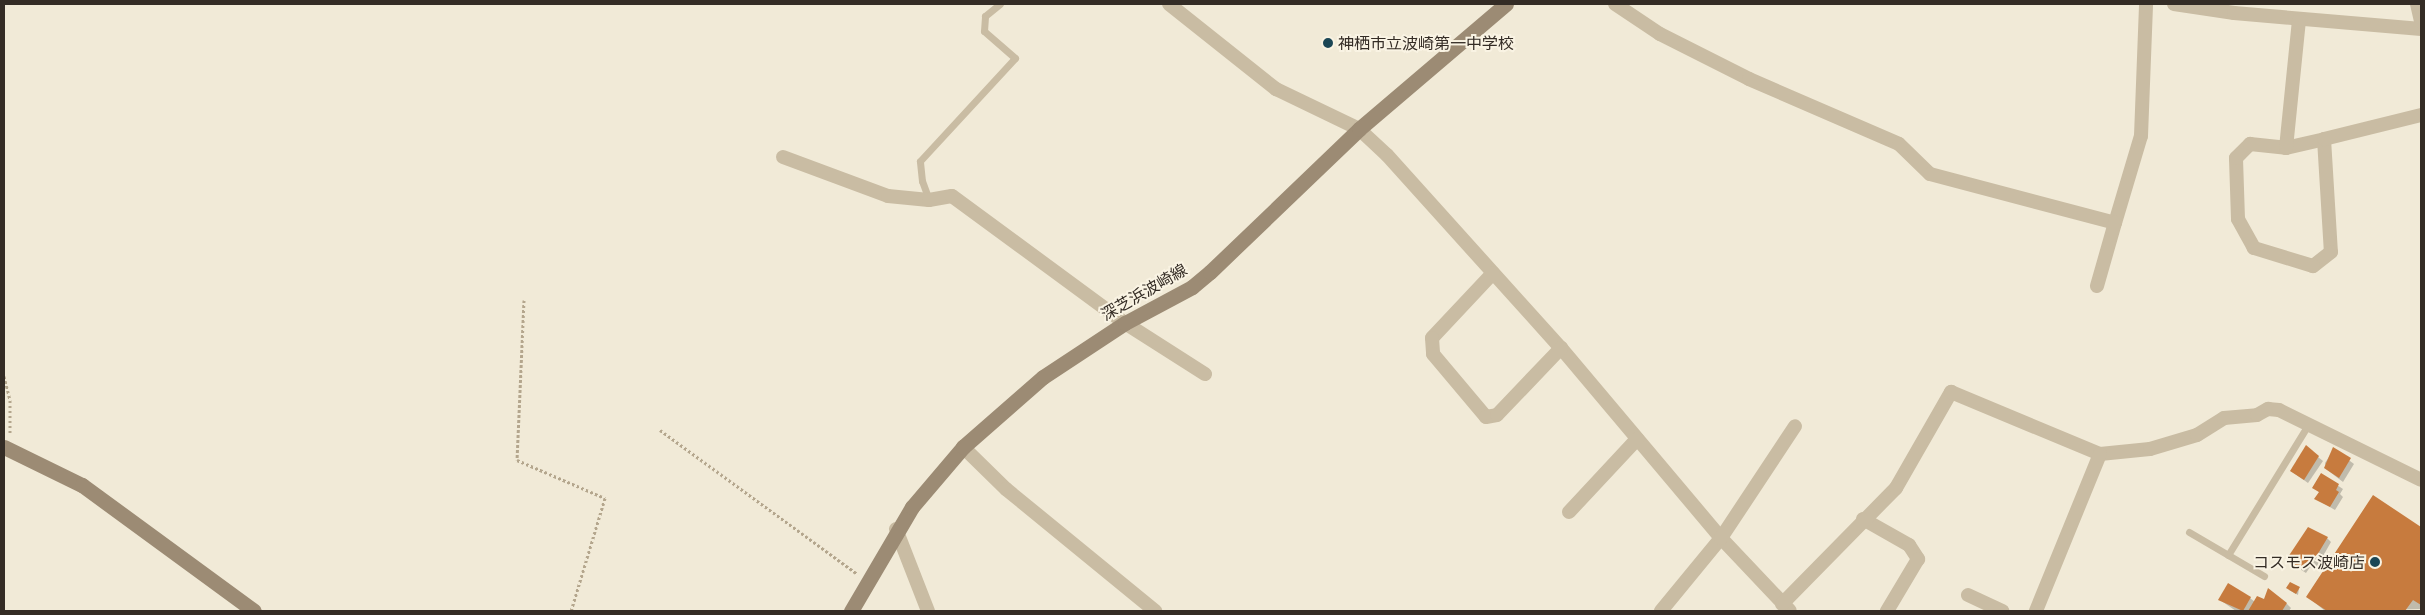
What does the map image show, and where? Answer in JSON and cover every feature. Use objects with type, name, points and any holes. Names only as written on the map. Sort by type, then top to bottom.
[{"type":"main road","name":"深芝浜波崎線","points":[[850,611],[896,529],[926,487],[964,447],[1043,378],[1125,323],[1192,286],[1210,272],[1359,129],[1506,4]]},
{"type":"main road","points":[[7,448],[82,484],[254,611]]},
{"type":"street","points":[[1169,4],[1276,89],[1359,129],[1387,155],[1561,348],[1721,538],[1786,607],[1863,518],[1896,488],[1951,392],[2100,454],[2150,449],[2197,435],[2224,418],[2257,415],[2268,409],[2279,410],[2421,480]]},
{"type":"street","points":[[1615,4],[1660,34],[1749,79],[1899,144],[1930,174],[2115,223]]},
{"type":"street","points":[[2097,286],[2141,136],[2146,4]]},
{"type":"street","points":[[2174,4],[2299,20],[2421,29]]},
{"type":"street","points":[[2417,4],[2421,22]]},
{"type":"street","points":[[2286,148],[2299,20]]},
{"type":"street","points":[[2324,139],[2331,252],[2313,266],[2254,248],[2238,219],[2236,158],[2250,144],[2286,148],[2421,115]]},
{"type":"street","points":[[783,157],[888,196],[929,200],[952,196],[1125,323],[1205,374]]},
{"type":"street","points":[[1493,273],[1432,338],[1433,354],[1486,416],[1498,416],[1561,348]]},
{"type":"street","points":[[1661,611],[1721,538],[1795,426]]},
{"type":"street","points":[[1569,512],[1637,439]]},
{"type":"street","points":[[964,447],[1006,489],[1155,611]]},
{"type":"street","points":[[2036,611],[2100,454]]},
{"type":"street","points":[[1863,518],[1909,545],[1918,559],[1887,611]]},
{"type":"street","points":[[896,529],[928,611]]},
{"type":"street","points":[[1968,595],[2002,611]]},
{"type":"lane","points":[[929,200],[922,181],[920,161],[1015,58],[984,31],[984,16],[1000,4]]},
{"type":"lane","points":[[2228,555],[2308,425]]},
{"type":"lane","points":[[2189,532],[2264,576]]},
{"type":"path","points":[[524,300],[517,460],[605,498],[571,611]]},
{"type":"path","points":[[4,376],[10,400],[7,448]]},
{"type":"path","points":[[660,430],[867,581]]},
{"type":"building","points":[[2306,445],[2319,456],[2304,480],[2290,471]]},
{"type":"building","points":[[2333,447],[2351,458],[2339,478],[2324,468]]},
{"type":"building","points":[[2321,473],[2339,484],[2336,490],[2339,492],[2330,507],[2314,499],[2319,492],[2312,488]]},
{"type":"building","name":"コスモス波崎店","points":[[2373,495],[2421,527],[2421,605],[2413,600],[2405,611],[2327,611],[2306,597]]},
{"type":"building","points":[[2308,527],[2328,537],[2310,567],[2305,563],[2301,569],[2286,560]]},
{"type":"building","points":[[2290,582],[2300,587],[2296,594],[2286,588]]},
{"type":"building","points":[[2228,583],[2251,597],[2243,611],[2218,600]]},
{"type":"building","points":[[2268,588],[2287,603],[2282,611],[2248,611],[2257,596],[2264,599]]},
{"type":"place","name":"神栖市立波崎第一中学校","points":[[1328,43]]},
{"type":"place","name":"コスモス波崎店","points":[[2375,562]]}]
